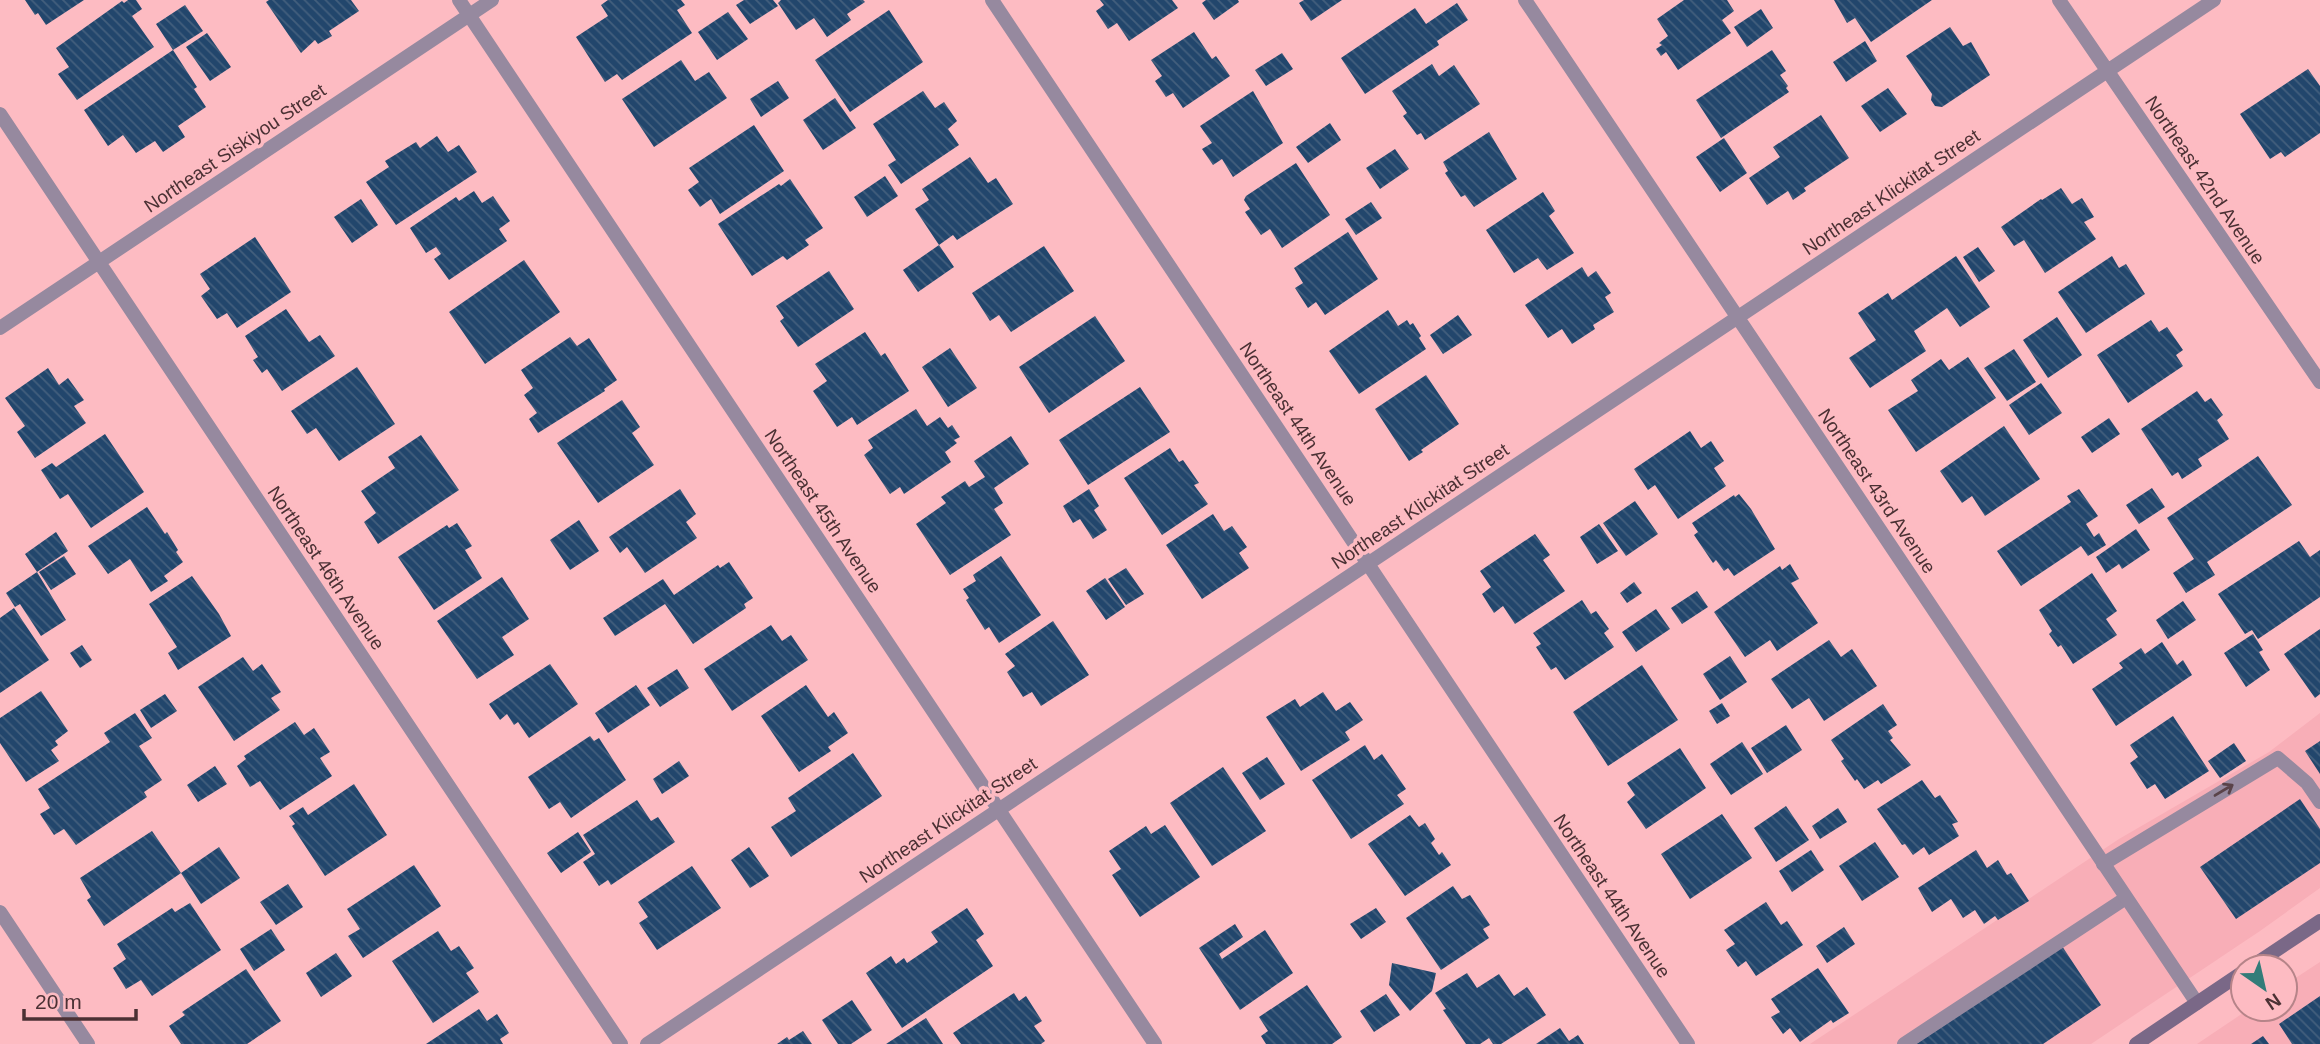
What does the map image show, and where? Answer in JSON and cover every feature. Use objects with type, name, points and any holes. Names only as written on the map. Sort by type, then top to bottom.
[{"type":"main road","points":[[2272,953],[2320,921]]},
{"type":"main road","points":[[2136,1044],[2229,981]]},
{"type":"street","name":"Northeast 45th Avenue","points":[[459,0],[1155,1044]]},
{"type":"street","name":"Northeast Siskiyou Street","points":[[0,328],[492,0]]},
{"type":"street","name":"Northeast 44th Avenue","points":[[992,0],[1688,1044]]},
{"type":"street","name":"Northeast 43rd Avenue","points":[[1525,0],[2196,1003]]},
{"type":"street","name":"Northeast 42nd Avenue","points":[[2059,0],[2320,382]]},
{"type":"street","name":"Northeast Klickitat Street","points":[[647,1044],[2214,0]]},
{"type":"street","name":"Northeast 46th Avenue","points":[[0,114],[621,1044]]},
{"type":"street","points":[[2103,864],[2278,758],[2307,783],[2320,802]]},
{"type":"street","points":[[1904,1044],[2126,898]]},
{"type":"street","points":[[0,912],[88,1044]]},
{"type":"shaded area","points":[[2320,713],[2320,888],[2091,1044],[1810,1044],[2119,839],[2269,752]]},
{"type":"shaded area","points":[[2320,962],[2320,1044],[2197,1044],[2229,1022],[2299,1023],[2299,976]]},
{"type":"building","points":[[25,0],[84,0],[46,25]]},
{"type":"building","points":[[136,0],[142,9],[132,16],[154,47],[77,100],[58,74],[69,67],[56,48],[122,1],[124,3]]},
{"type":"building","points":[[351,0],[359,11],[329,31],[332,36],[318,44],[315,40],[301,53],[266,2]]},
{"type":"building","points":[[608,0],[681,0],[685,5],[677,10],[692,33],[622,80],[617,74],[605,82],[576,37],[608,16],[601,5]]},
{"type":"building","points":[[744,0],[773,0],[778,6],[750,24],[736,5]]},
{"type":"building","points":[[781,0],[865,2],[847,14],[851,20],[827,37],[814,18],[796,30],[778,3]]},
{"type":"building","points":[[1100,0],[1172,0],[1178,8],[1129,41],[1117,23],[1108,29],[1096,11],[1104,5]]},
{"type":"building","points":[[1206,0],[1239,2],[1214,20],[1202,3]]},
{"type":"building","points":[[1304,0],[1342,0],[1311,21],[1299,3]]},
{"type":"building","points":[[1684,0],[1727,0],[1734,11],[1722,20],[1731,33],[1678,70],[1666,52],[1661,56],[1656,49],[1668,36],[1657,19]]},
{"type":"building","points":[[1834,0],[1932,0],[1871,42],[1855,18],[1847,23]]},
{"type":"building","points":[[1457,3],[1468,20],[1437,41],[1439,45],[1365,94],[1341,58],[1415,8],[1426,24]]},
{"type":"building","points":[[185,5],[203,31],[173,50],[156,24]]},
{"type":"building","points":[[1761,9],[1773,28],[1747,47],[1734,27]]},
{"type":"building","points":[[889,10],[923,62],[850,112],[815,60]]},
{"type":"building","points":[[728,12],[748,39],[717,60],[698,32]]},
{"type":"building","points":[[1950,27],[1963,46],[1971,42],[1990,75],[1942,107],[1935,106],[1931,100],[1932,94],[1906,56]]},
{"type":"building","points":[[1194,32],[1212,59],[1216,56],[1230,76],[1183,108],[1173,93],[1166,97],[1155,81],[1162,76],[1151,60]]},
{"type":"building","points":[[207,33],[231,67],[210,81],[186,47]]},
{"type":"building","points":[[1865,41],[1877,61],[1846,82],[1833,62]]},
{"type":"building","points":[[173,50],[197,87],[194,89],[206,107],[178,126],[185,137],[163,152],[155,141],[136,153],[123,135],[108,146],[84,110]]},
{"type":"building","points":[[1772,50],[1786,71],[1780,75],[1789,92],[1721,138],[1696,100]]},
{"type":"building","points":[[1282,53],[1293,69],[1266,86],[1255,70]]},
{"type":"building","points":[[681,60],[695,81],[709,72],[727,98],[654,147],[622,99]]},
{"type":"building","points":[[1432,64],[1439,76],[1454,65],[1480,104],[1425,140],[1421,133],[1417,135],[1403,116],[1407,113],[1392,91]]},
{"type":"building","points":[[2308,69],[2320,86],[2320,133],[2285,157],[2281,152],[2270,159],[2240,114]]},
{"type":"building","points":[[778,81],[789,98],[761,117],[750,99]]},
{"type":"building","points":[[1888,88],[1907,114],[1880,132],[1861,106]]},
{"type":"building","points":[[923,91],[935,108],[944,102],[957,121],[948,129],[959,145],[901,184],[888,165],[896,160],[873,124]]},
{"type":"building","points":[[1253,91],[1283,143],[1233,177],[1222,159],[1213,165],[1202,149],[1212,143],[1200,126]]},
{"type":"building","points":[[835,98],[856,128],[823,150],[803,120]]},
{"type":"building","points":[[1821,115],[1849,158],[1804,188],[1806,191],[1793,200],[1788,191],[1767,205],[1749,178],[1780,157],[1773,147]]},
{"type":"building","points":[[1330,123],[1341,140],[1308,163],[1296,147]]},
{"type":"building","points":[[754,125],[784,171],[720,214],[711,199],[700,207],[688,190],[699,182],[689,168]]},
{"type":"building","points":[[1489,132],[1517,179],[1474,207],[1465,195],[1461,197],[1445,173],[1448,171],[1443,162]]},
{"type":"building","points":[[437,136],[448,152],[459,145],[477,172],[396,225],[366,182],[389,167],[385,161],[416,142],[420,148]]},
{"type":"building","points":[[1724,138],[1747,173],[1720,192],[1696,157]]},
{"type":"building","points":[[1395,149],[1409,169],[1380,189],[1366,168]]},
{"type":"building","points":[[970,157],[988,183],[996,178],[1013,204],[957,240],[953,235],[939,245],[915,209],[929,200],[922,189]]},
{"type":"building","points":[[1296,163],[1330,215],[1282,248],[1270,229],[1261,235],[1245,212],[1250,209],[1244,200]]},
{"type":"building","points":[[885,176],[898,196],[867,217],[854,197]]},
{"type":"building","points":[[790,179],[823,228],[805,240],[809,245],[787,260],[783,256],[752,276],[718,224]]},
{"type":"building","points":[[2061,188],[2072,204],[2082,198],[2094,217],[2084,222],[2096,239],[2045,273],[2024,240],[2014,246],[2001,227]]},
{"type":"building","points":[[474,191],[482,203],[493,196],[510,221],[499,229],[507,241],[449,280],[434,259],[441,254],[436,247],[426,253],[410,228],[456,197],[459,201]]},
{"type":"building","points":[[1543,192],[1555,211],[1549,216],[1574,253],[1547,270],[1538,258],[1514,273],[1486,230]]},
{"type":"building","points":[[361,199],[378,225],[352,243],[334,217]]},
{"type":"building","points":[[1371,202],[1382,218],[1356,235],[1345,219]]},
{"type":"building","points":[[1348,232],[1378,279],[1325,315],[1316,302],[1308,308],[1295,288],[1303,283],[1294,268]]},
{"type":"building","points":[[255,237],[291,292],[237,328],[227,313],[217,319],[201,296],[210,289],[200,274]]},
{"type":"building","points":[[939,245],[954,267],[918,292],[903,270]]},
{"type":"building","points":[[1044,246],[1074,291],[1011,332],[999,315],[990,321],[972,293]]},
{"type":"building","points":[[1978,247],[1995,271],[1979,282],[1963,257]]},
{"type":"building","points":[[1956,256],[1990,307],[1960,327],[1947,308],[1914,331],[1926,351],[1870,388],[1849,358],[1876,340],[1858,313],[1888,293],[1892,300]]},
{"type":"building","points":[[2112,256],[2119,268],[2126,264],[2145,294],[2086,333],[2058,292]]},
{"type":"building","points":[[524,260],[560,312],[485,364],[449,312]]},
{"type":"building","points":[[1582,267],[1588,277],[1596,271],[1611,293],[1605,297],[1614,312],[1593,325],[1595,329],[1572,344],[1562,329],[1548,338],[1525,305]]},
{"type":"building","points":[[829,271],[854,309],[798,347],[780,321],[784,318],[776,306]]},
{"type":"building","points":[[286,309],[309,342],[320,335],[335,356],[282,391],[267,369],[262,373],[253,360],[258,357],[245,336]]},
{"type":"building","points":[[1388,310],[1398,326],[1407,320],[1410,325],[1413,323],[1426,349],[1359,394],[1329,351]]},
{"type":"building","points":[[1458,315],[1472,335],[1443,354],[1430,335]]},
{"type":"building","points":[[1095,316],[1125,361],[1049,413],[1019,367]]},
{"type":"building","points":[[2057,317],[2082,355],[2048,378],[2023,340]]},
{"type":"building","points":[[2151,320],[2159,332],[2167,327],[2183,350],[2176,355],[2183,366],[2128,403],[2097,355]]},
{"type":"building","points":[[865,332],[881,356],[885,353],[909,391],[857,425],[852,417],[837,427],[813,391],[827,381],[815,364]]},
{"type":"building","points":[[570,337],[577,346],[589,338],[617,380],[604,389],[605,391],[538,433],[529,419],[537,413],[524,395],[533,388],[521,370]]},
{"type":"building","points":[[950,348],[977,388],[948,407],[922,367]]},
{"type":"building","points":[[2014,349],[2036,382],[2007,401],[1984,368]]},
{"type":"building","points":[[1968,357],[1996,398],[1916,452],[1888,410],[1918,391],[1911,380],[1941,359],[1949,370]]},
{"type":"building","points":[[357,367],[395,424],[339,461],[316,428],[307,434],[291,411]]},
{"type":"building","points":[[48,368],[59,385],[68,378],[84,400],[74,406],[86,423],[35,458],[17,432],[25,426],[5,398]]},
{"type":"building","points":[[1426,375],[1459,424],[1409,461],[1375,409]]},
{"type":"building","points":[[2041,383],[2062,413],[2029,435],[2009,405]]},
{"type":"building","points":[[1140,387],[1170,432],[1088,485],[1059,440]]},
{"type":"building","points":[[2197,391],[2205,402],[2211,398],[2223,415],[2217,420],[2229,439],[2198,459],[2202,466],[2182,479],[2178,472],[2172,476],[2141,429]]},
{"type":"building","points":[[622,400],[640,427],[632,433],[654,465],[598,503],[557,443]]},
{"type":"building","points":[[916,409],[927,426],[940,417],[948,428],[952,425],[960,437],[954,440],[957,443],[945,452],[951,462],[904,494],[900,487],[890,494],[864,455],[873,448],[868,440]]},
{"type":"building","points":[[2109,418],[2120,434],[2092,453],[2081,437]]},
{"type":"building","points":[[2004,426],[2040,479],[1985,516],[1972,496],[1962,503],[1940,471]]},
{"type":"building","points":[[1690,431],[1701,448],[1711,441],[1724,461],[1714,468],[1726,486],[1678,519],[1655,485],[1648,490],[1634,469]]},
{"type":"building","points":[[105,434],[144,492],[91,528],[68,494],[60,499],[41,470],[52,463],[56,467]]},
{"type":"building","points":[[421,435],[459,490],[378,544],[364,522],[376,513],[361,491],[395,468],[388,457]]},
{"type":"building","points":[[1011,436],[1029,464],[994,488],[1003,503],[994,509],[1011,535],[950,575],[916,524],[946,503],[941,497],[965,481],[969,487],[985,477],[974,461]]},
{"type":"building","points":[[1170,448],[1179,462],[1183,460],[1199,483],[1194,485],[1208,504],[1162,535],[1124,478]]},
{"type":"building","points":[[2258,456],[2292,505],[2207,562],[2215,575],[2186,593],[2173,573],[2194,559],[2167,518]]},
{"type":"building","points":[[2152,488],[2165,507],[2139,524],[2126,505]]},
{"type":"building","points":[[680,489],[696,514],[686,522],[697,538],[645,573],[627,547],[620,553],[609,537]]},
{"type":"building","points":[[1089,489],[1099,506],[1094,510],[1107,530],[1093,539],[1080,519],[1073,523],[1063,506]]},
{"type":"building","points":[[2079,489],[2098,516],[2086,524],[2094,537],[2099,533],[2106,545],[2088,556],[2081,546],[2021,586],[1997,551],[2071,502],[2067,496]]},
{"type":"building","points":[[1739,494],[1775,549],[1734,576],[1728,568],[1724,571],[1716,560],[1713,563],[1694,535],[1698,532],[1692,523]]},
{"type":"building","points":[[1635,501],[1658,534],[1626,556],[1603,523]]},
{"type":"building","points":[[147,507],[165,534],[167,532],[183,562],[164,576],[168,581],[151,592],[130,559],[108,574],[88,546]]},
{"type":"building","points":[[1213,514],[1224,531],[1232,526],[1247,547],[1239,553],[1249,568],[1202,599],[1166,545]]},
{"type":"building","points":[[579,520],[599,551],[570,570],[550,540]]},
{"type":"building","points":[[457,523],[472,546],[465,550],[482,578],[434,610],[398,557],[447,525],[449,528]]},
{"type":"building","points":[[1599,524],[1618,551],[1597,564],[1580,537]]},
{"type":"building","points":[[2136,529],[2150,550],[2122,569],[2119,564],[2106,573],[2096,557]]},
{"type":"building","points":[[56,532],[68,551],[37,572],[25,554]]},
{"type":"building","points":[[1535,534],[1550,555],[1543,560],[1565,591],[1515,624],[1503,606],[1494,613],[1482,594],[1491,587],[1480,571]]},
{"type":"building","points":[[2299,541],[2310,557],[2320,550],[2320,597],[2258,639],[2252,630],[2245,634],[2218,594]]},
{"type":"building","points":[[64,556],[76,574],[51,590],[39,572]]},
{"type":"building","points":[[1001,556],[1041,615],[999,643],[989,627],[985,630],[966,600],[969,598],[963,589],[976,581],[973,575]]},
{"type":"building","points":[[729,562],[753,598],[744,604],[746,608],[693,644],[665,604],[615,636],[603,618],[663,579],[674,595],[718,565],[720,568]]},
{"type":"building","points":[[1790,564],[1799,579],[1791,583],[1818,623],[1777,651],[1770,640],[1745,657],[1714,612],[1780,566],[1782,570]]},
{"type":"building","points":[[1126,568],[1144,594],[1126,605],[1108,579]]},
{"type":"building","points":[[37,572],[66,620],[41,636],[20,604],[15,607],[6,593]]},
{"type":"building","points":[[2092,573],[2117,611],[2106,619],[2117,635],[2073,664],[2061,645],[2058,647],[2049,634],[2052,631],[2039,610]]},
{"type":"building","points":[[192,576],[231,636],[178,670],[168,653],[177,647],[149,604]]},
{"type":"building","points":[[502,577],[529,619],[502,637],[514,655],[477,679],[437,621]]},
{"type":"building","points":[[1105,578],[1125,607],[1106,620],[1086,591]]},
{"type":"building","points":[[1634,582],[1642,593],[1627,603],[1620,593]]},
{"type":"building","points":[[1697,591],[1708,607],[1682,624],[1671,608]]},
{"type":"building","points":[[1582,600],[1591,614],[1596,611],[1609,629],[1604,633],[1614,647],[1565,680],[1556,667],[1551,670],[1536,647],[1541,644],[1533,633]]},
{"type":"building","points":[[2183,601],[2196,620],[2168,639],[2156,620]]},
{"type":"building","points":[[14,608],[49,660],[0,693],[0,618]]},
{"type":"building","points":[[1656,609],[1670,629],[1636,652],[1622,632]]},
{"type":"building","points":[[1053,621],[1089,675],[1041,706],[1032,692],[1023,697],[1007,672],[1015,666],[1005,654]]},
{"type":"building","points":[[771,625],[782,641],[791,635],[808,660],[732,711],[704,669]]},
{"type":"building","points":[[2320,629],[2320,694],[2315,698],[2284,654]]},
{"type":"building","points":[[2253,634],[2263,650],[2259,652],[2270,670],[2246,687],[2224,653]]},
{"type":"building","points":[[1829,640],[1841,657],[1852,649],[1877,686],[1824,721],[1809,698],[1792,709],[1771,679]]},
{"type":"building","points":[[2162,642],[2177,665],[2183,660],[2192,675],[2116,726],[2092,689],[2123,668],[2119,663],[2141,648],[2145,654]]},
{"type":"building","points":[[82,645],[92,660],[80,668],[70,653]]},
{"type":"building","points":[[1730,656],[1747,682],[1720,700],[1703,674]]},
{"type":"building","points":[[243,657],[253,671],[262,664],[281,692],[271,698],[280,710],[234,741],[198,687]]},
{"type":"building","points":[[550,664],[578,704],[529,738],[518,722],[514,725],[507,714],[500,720],[489,704]]},
{"type":"building","points":[[1642,665],[1678,720],[1608,766],[1573,712]]},
{"type":"building","points":[[677,669],[689,688],[660,707],[647,688]]},
{"type":"building","points":[[636,685],[650,705],[608,733],[595,713]]},
{"type":"building","points":[[806,685],[828,717],[834,712],[848,733],[828,747],[831,751],[799,772],[761,716]]},
{"type":"building","points":[[41,691],[68,731],[55,741],[58,745],[51,750],[59,761],[26,782],[0,743],[0,718]]},
{"type":"building","points":[[1323,692],[1336,711],[1350,702],[1363,720],[1345,732],[1350,740],[1301,771],[1266,717],[1295,699],[1300,707]]},
{"type":"building","points":[[165,694],[177,711],[151,728],[140,710]]},
{"type":"building","points":[[1722,703],[1730,716],[1717,724],[1709,711]]},
{"type":"building","points":[[1883,704],[1897,725],[1888,731],[1893,738],[1890,740],[1911,765],[1881,784],[1878,780],[1864,789],[1841,761],[1844,759],[1831,740]]},
{"type":"building","points":[[135,713],[152,738],[139,746],[162,780],[144,792],[147,797],[76,845],[64,829],[54,835],[40,814],[50,808],[38,789],[110,742],[104,733]]},
{"type":"building","points":[[2173,716],[2209,771],[2165,799],[2155,784],[2147,789],[2130,763],[2138,757],[2130,745]]},
{"type":"building","points":[[295,722],[304,735],[314,728],[330,752],[320,758],[332,776],[280,810],[260,781],[250,787],[237,766],[246,759],[244,756]]},
{"type":"building","points":[[1786,725],[1802,750],[1767,773],[1751,748]]},
{"type":"building","points":[[590,736],[594,741],[599,738],[626,780],[571,818],[560,802],[549,809],[528,777]]},
{"type":"building","points":[[2320,741],[2320,774],[2305,751]]},
{"type":"building","points":[[1742,742],[1763,774],[1731,795],[1710,764]]},
{"type":"building","points":[[2234,743],[2246,761],[2220,778],[2208,761]]},
{"type":"building","points":[[1365,745],[1374,760],[1382,754],[1406,789],[1397,795],[1404,804],[1351,839],[1312,780]]},
{"type":"building","points":[[1680,748],[1706,788],[1646,829],[1627,802],[1635,795],[1627,783]]},
{"type":"building","points":[[853,753],[882,796],[791,857],[771,827],[796,811],[788,798]]},
{"type":"building","points":[[1267,757],[1285,784],[1260,800],[1242,773]]},
{"type":"building","points":[[679,761],[689,776],[662,794],[653,779]]},
{"type":"building","points":[[215,766],[227,784],[198,802],[187,785]]},
{"type":"building","points":[[1223,767],[1266,831],[1212,866],[1170,803]]},
{"type":"building","points":[[1922,780],[1935,798],[1940,795],[1958,822],[1952,824],[1959,836],[1929,855],[1924,847],[1913,855],[1905,844],[1902,845],[1877,809]]},
{"type":"building","points":[[354,784],[387,835],[325,876],[292,826],[295,824],[289,816],[303,807],[308,815]]},
{"type":"building","points":[[2300,799],[2320,829],[2320,863],[2236,919],[2200,867]]},
{"type":"building","points":[[637,800],[651,821],[658,817],[675,842],[611,885],[608,880],[599,886],[583,862],[595,854],[583,835]]},
{"type":"building","points":[[1786,806],[1809,840],[1776,862],[1754,828]]},
{"type":"building","points":[[1838,808],[1847,822],[1820,839],[1812,826]]},
{"type":"building","points":[[1722,814],[1752,858],[1690,899],[1661,854]]},
{"type":"building","points":[[1410,815],[1419,827],[1425,823],[1435,839],[1431,843],[1439,855],[1442,852],[1451,865],[1405,896],[1368,844]]},
{"type":"building","points":[[1165,825],[1200,877],[1140,917],[1112,875],[1121,869],[1109,851],[1146,826],[1151,834]]},
{"type":"building","points":[[152,831],[181,873],[104,926],[87,900],[91,897],[80,878]]},
{"type":"building","points":[[578,832],[591,852],[561,873],[547,853]]},
{"type":"building","points":[[1875,842],[1899,877],[1862,901],[1839,866]]},
{"type":"building","points":[[219,847],[240,878],[201,904],[181,873]]},
{"type":"building","points":[[749,847],[769,876],[750,888],[731,860]]},
{"type":"building","points":[[1811,850],[1824,870],[1792,892],[1779,871]]},
{"type":"building","points":[[1976,850],[1987,868],[1998,860],[2007,875],[2011,873],[2029,901],[1998,920],[1995,916],[1984,924],[1975,910],[1963,918],[1951,899],[1932,912],[1918,888]]},
{"type":"building","points":[[414,865],[441,906],[363,958],[348,936],[360,929],[347,909]]},
{"type":"building","points":[[692,866],[721,908],[657,950],[639,923],[648,917],[638,902]]},
{"type":"building","points":[[288,884],[303,907],[276,925],[260,902]]},
{"type":"building","points":[[1453,886],[1462,899],[1470,895],[1490,925],[1483,929],[1489,938],[1441,970],[1406,918]]},
{"type":"building","points":[[1766,902],[1781,925],[1787,921],[1803,945],[1756,976],[1746,961],[1738,967],[1726,950],[1735,944],[1724,930]]},
{"type":"building","points":[[190,903],[221,950],[152,996],[141,980],[126,989],[113,968],[126,959],[117,944],[172,908],[175,912]]},
{"type":"building","points":[[967,908],[984,934],[976,940],[993,966],[902,1028],[866,973],[891,956],[896,964],[904,958],[907,963],[938,942],[931,932]]},
{"type":"building","points":[[1376,908],[1386,922],[1361,939],[1350,924]]},
{"type":"building","points":[[1235,924],[1243,937],[1219,954],[1222,959],[1265,930],[1293,973],[1240,1010],[1199,948]]},
{"type":"building","points":[[1844,927],[1855,944],[1827,963],[1816,946]]},
{"type":"building","points":[[271,929],[285,950],[254,971],[240,949]]},
{"type":"building","points":[[438,931],[451,951],[459,946],[474,968],[466,973],[479,992],[433,1023],[392,961]]},
{"type":"building","points":[[2062,946],[2101,1005],[2043,1044],[1916,1044]]},
{"type":"building","points":[[336,953],[352,976],[321,997],[306,973]]},
{"type":"building","points":[[1392,963],[1436,973],[1432,991],[1410,1011],[1389,985]]},
{"type":"building","points":[[1818,968],[1849,1013],[1833,1023],[1831,1020],[1800,1042],[1790,1028],[1783,1034],[1771,1017],[1780,1012],[1771,999]]},
{"type":"building","points":[[246,969],[281,1021],[247,1044],[181,1044],[169,1026],[185,1015],[182,1012]]},
{"type":"building","points":[[1467,973],[1477,988],[1499,974],[1514,996],[1527,987],[1546,1015],[1501,1044],[1493,1044],[1489,1038],[1480,1044],[1466,1044],[1435,993]]},
{"type":"building","points":[[1307,985],[1342,1037],[1332,1044],[1266,1044],[1261,1036],[1268,1031],[1259,1017]]},
{"type":"building","points":[[1014,993],[1019,1001],[1026,996],[1042,1021],[1034,1026],[1045,1041],[1041,1044],[961,1044],[953,1033]]},
{"type":"building","points":[[1386,994],[1400,1015],[1374,1032],[1360,1011]]},
{"type":"building","points":[[2320,996],[2320,1044],[2292,1044],[2279,1024],[2299,1023],[2299,1010]]},
{"type":"building","points":[[852,1000],[872,1030],[851,1044],[838,1044],[822,1020]]},
{"type":"building","points":[[479,1009],[487,1021],[497,1014],[509,1033],[500,1039],[503,1044],[426,1044]]},
{"type":"building","points":[[926,1018],[943,1044],[886,1044]]},
{"type":"building","points":[[1560,1028],[1569,1041],[1578,1035],[1584,1044],[1536,1044]]},
{"type":"building","points":[[803,1031],[812,1044],[777,1044],[787,1037],[789,1040]]},
{"type":"building","points":[[2263,1036],[2269,1044],[2251,1044]]}]
